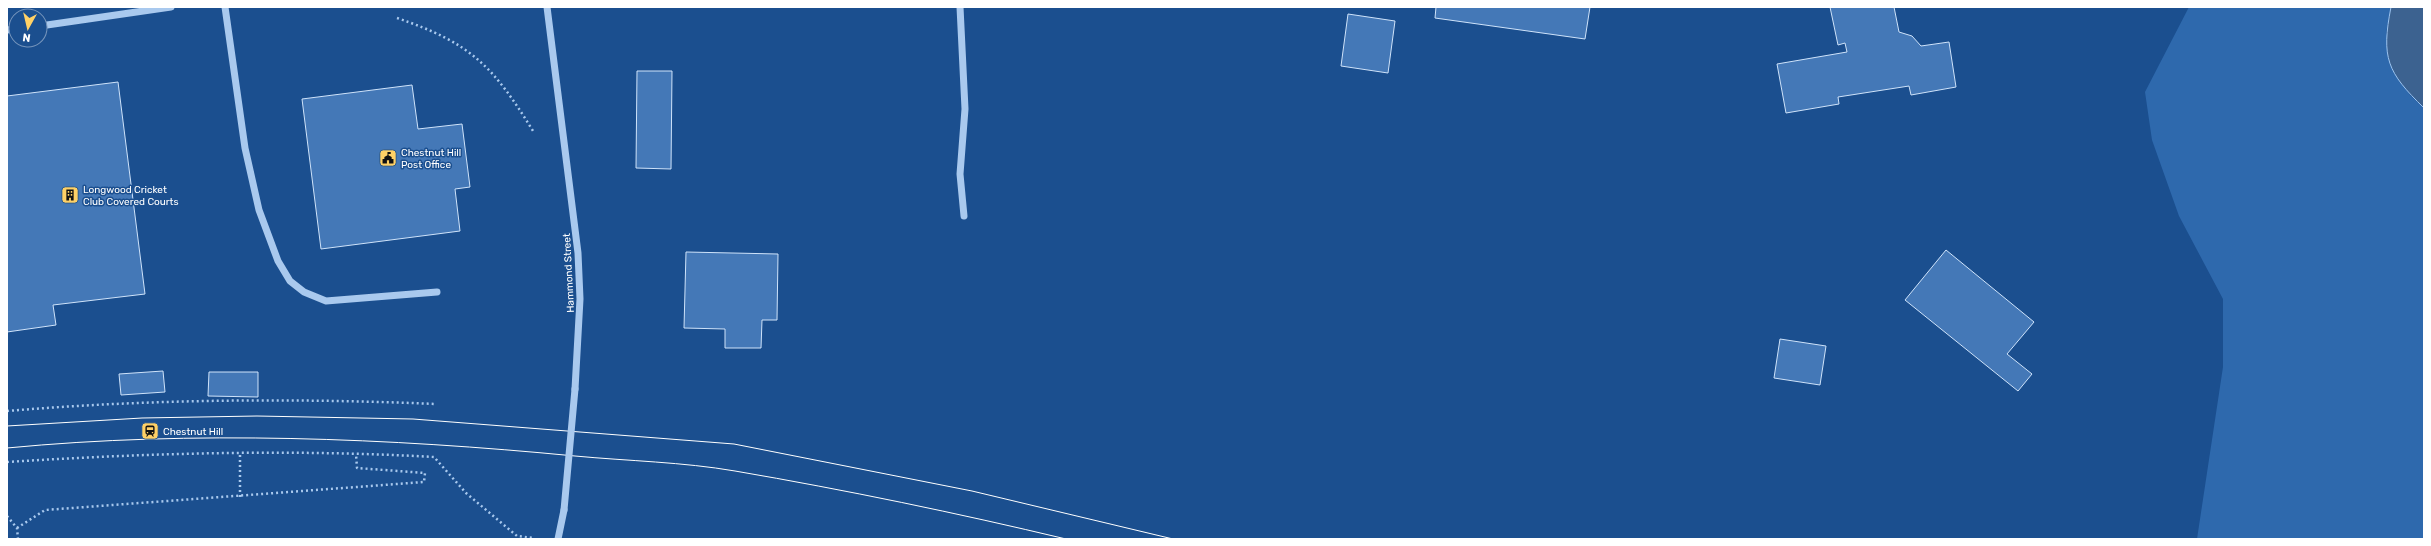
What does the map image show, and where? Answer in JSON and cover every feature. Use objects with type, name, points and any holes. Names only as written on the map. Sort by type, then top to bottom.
[{"type":"street","points":[[48,25],[170,7]]},
{"type":"street","points":[[225,7],[245,148],[259,210],[278,261],[290,281],[304,292],[326,301],[437,292]]},
{"type":"street","name":"Hammond Street","points":[[547,7],[578,253],[580,299],[576,389],[564,510],[558,539]]},
{"type":"street","points":[[960,7],[965,109],[960,174],[964,216]]},
{"type":"path","points":[[397,18],[433,30],[464,47],[486,66],[512,96],[533,131]]},
{"type":"path","points":[[7,411],[76,405],[202,400],[341,400],[436,404]]},
{"type":"path","points":[[240,452],[240,497]]},
{"type":"path","points":[[7,462],[152,454],[240,452],[434,457],[466,493],[517,536],[535,538]]},
{"type":"path","points":[[17,528],[45,510],[240,497],[424,482],[425,473],[357,468],[356,454]]},
{"type":"path","points":[[7,516],[17,528],[18,539]]},
{"type":"shaded area","points":[[2189,7],[2391,7],[2386,33],[2410,95],[2424,108],[2424,539],[2197,539],[2223,367],[2223,299],[2179,216],[2152,140],[2145,92]]},
{"type":"shaded area","points":[[2391,7],[2424,7],[2424,108],[2402,84],[2390,63],[2387,52],[2387,39]]},
{"type":"building","points":[[1436,7],[1590,7],[1585,39],[1435,18]]},
{"type":"building","points":[[1830,7],[1894,7],[1899,32],[1912,36],[1921,46],[1949,42],[1956,87],[1911,95],[1909,86],[1838,97],[1839,104],[1786,113],[1777,64],[1847,52],[1845,43],[1838,45]]},
{"type":"building","points":[[1348,14],[1395,21],[1388,73],[1341,66]]},
{"type":"building","points":[[637,71],[672,71],[671,169],[636,168]]},
{"type":"building","name":"Longwood Cricket Club Covered Courts","points":[[118,82],[145,294],[53,305],[56,325],[7,332],[7,96]]},
{"type":"building","name":"Chestnut Hill Post Office","points":[[412,85],[418,129],[462,124],[470,187],[455,189],[460,231],[321,249],[302,99]]},
{"type":"building","points":[[1946,250],[2034,322],[2007,354],[2032,374],[2018,391],[1905,300]]},
{"type":"building","points":[[686,252],[778,254],[777,320],[762,320],[761,348],[725,348],[725,329],[684,328]]},
{"type":"building","points":[[1780,339],[1826,346],[1820,385],[1774,378]]},
{"type":"building","points":[[163,371],[165,392],[121,395],[119,374]]},
{"type":"building","points":[[209,372],[258,372],[258,397],[208,396]]},
{"type":"tram line","points":[[7,426],[142,418],[257,416],[413,419],[734,444],[972,491],[1173,539]]},
{"type":"tram line","points":[[7,448],[77,442],[148,439],[291,438],[434,445],[675,464],[735,471],[860,494],[1066,539]]},
{"type":"place","name":"Chestnut Hill Post Office","points":[[388,158]]},
{"type":"place","name":"Longwood Cricket Club Covered Courts","points":[[70,195]]},
{"type":"place","name":"Chestnut Hill","points":[[150,431]]}]
